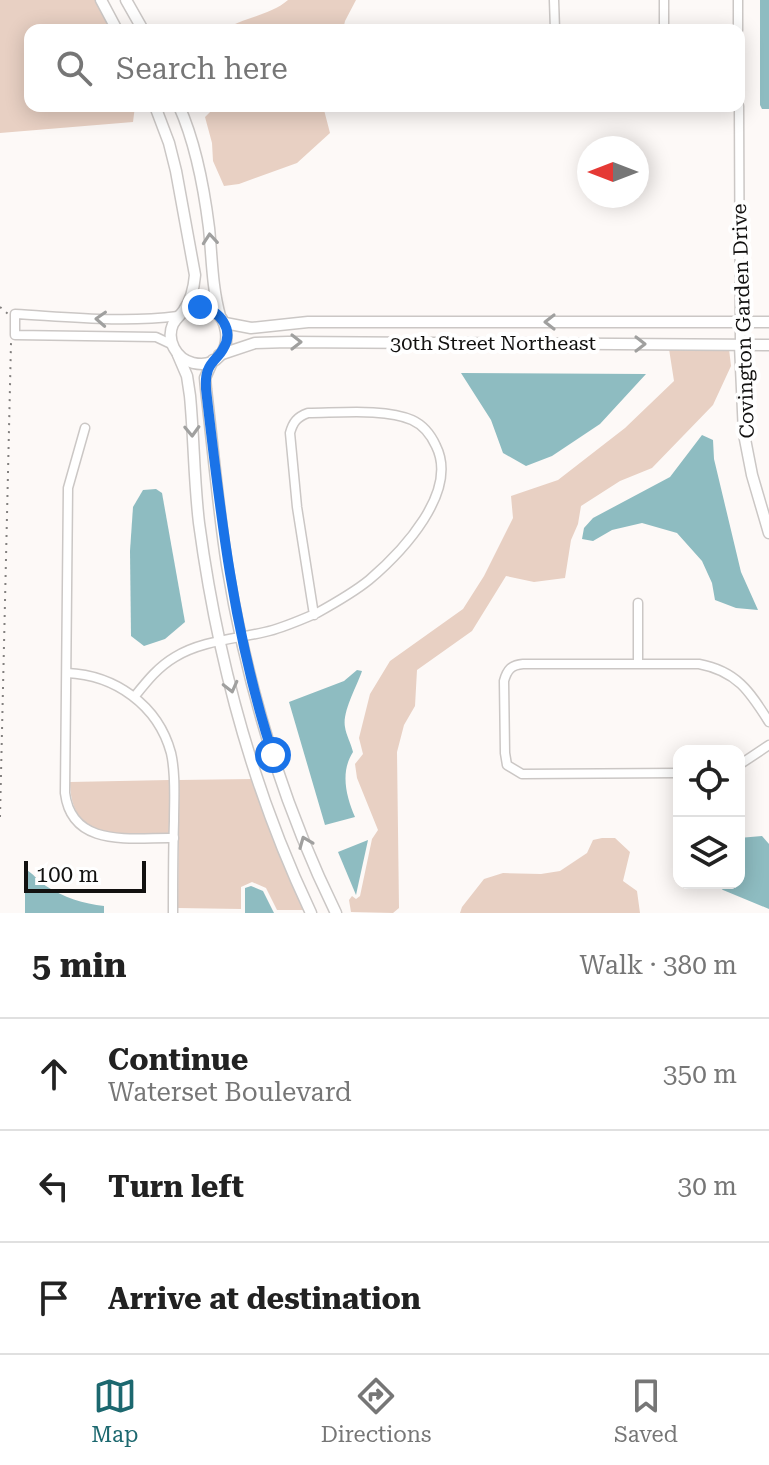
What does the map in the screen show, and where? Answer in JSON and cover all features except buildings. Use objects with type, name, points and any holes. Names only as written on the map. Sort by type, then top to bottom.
[{"type":"street","points":[[101,0],[114,24]]},
{"type":"street","points":[[126,0],[140,24]]},
{"type":"street","points":[[554,0],[555,24]]},
{"type":"street","points":[[664,0],[664,24]]},
{"type":"street","points":[[738,0],[738,24]]},
{"type":"street","points":[[157,112],[176,171],[195,275],[193,292],[171,330],[187,376],[190,396],[199,522],[210,595],[239,719],[285,851],[311,913]]},
{"type":"street","points":[[181,112],[194,149],[202,187],[213,283],[227,337],[225,347],[205,378],[227,560],[241,637],[260,715],[286,793],[336,913]]},
{"type":"street","name":"Covington Garden Drive","points":[[739,112],[740,345],[744,434],[769,533]]},
{"type":"street","points":[[216,357],[198,364],[187,361],[156,337],[15,335],[15,314],[155,319],[181,314],[194,307],[205,308],[222,320]]},
{"type":"street","name":"30th Street Northeast","points":[[222,320],[251,328],[308,322],[769,322]]},
{"type":"street","name":"30th Street Northeast","points":[[216,357],[255,343],[288,342],[769,345]]},
{"type":"street","points":[[135,696],[160,667],[191,649],[269,631],[314,615],[369,580],[398,552],[432,504],[440,485],[442,463],[432,437],[413,420],[378,413],[308,413],[292,424],[290,433],[297,507],[314,615]]},
{"type":"street","points":[[85,428],[68,488],[67,804],[74,818],[97,835],[174,838]]},
{"type":"street","points":[[638,603],[638,663]]},
{"type":"street","points":[[673,773],[522,774],[507,765],[504,681],[510,668],[515,664],[638,663],[715,667],[729,673],[743,685],[769,722]]},
{"type":"street","points":[[67,673],[95,676],[135,696],[156,721],[170,751],[174,779],[173,913]]},
{"type":"street","points":[[745,761],[769,745]]},
{"type":"path","points":[[0,307],[10,315]]},
{"type":"path","points":[[0,817],[11,337]]},
{"type":"shaded area","points":[[0,0],[101,0],[113,24],[24,24],[24,112],[134,112],[133,122],[0,133]]},
{"type":"shaded area","points":[[288,0],[356,0],[344,24],[235,24]]},
{"type":"shaded area","points":[[210,112],[325,112],[330,133],[297,163],[239,184],[224,186],[213,161],[205,117]]},
{"type":"shaded area","points":[[669,349],[729,349],[731,366],[713,405],[652,468],[620,481],[581,506],[565,578],[534,582],[506,576],[472,631],[417,670],[415,706],[404,725],[397,752],[399,908],[393,913],[351,912],[349,900],[352,896],[356,899],[360,896],[372,839],[378,830],[357,778],[355,764],[363,754],[359,738],[370,694],[390,661],[463,609],[484,576],[513,518],[511,496],[558,480],[625,428],[674,381]]},
{"type":"shaded area","points":[[253,779],[305,910],[277,910],[266,888],[252,882],[241,887],[241,909],[178,908],[179,780]]},
{"type":"shaded area","points":[[169,780],[169,833],[118,833],[90,826],[79,816],[70,782]]},
{"type":"shaded area","points":[[615,838],[630,852],[623,881],[637,891],[640,913],[460,913],[484,879],[503,873],[560,871],[587,853],[593,840]]},
{"type":"water","points":[[760,0],[769,0],[769,109],[762,109],[760,105]]},
{"type":"water","points":[[461,373],[646,374],[600,424],[552,456],[526,466],[503,453],[491,420]]},
{"type":"water","points":[[702,435],[713,440],[714,459],[741,572],[758,610],[736,608],[715,600],[712,583],[702,561],[677,533],[642,523],[612,530],[593,541],[582,539],[584,528],[593,518],[670,477]]},
{"type":"water","points":[[156,489],[162,493],[185,622],[165,639],[144,646],[131,636],[133,507],[143,490]]},
{"type":"water","points":[[357,670],[362,671],[345,721],[353,752],[347,768],[346,784],[355,817],[325,825],[289,702],[344,681]]},
{"type":"water","points":[[762,836],[769,844],[769,909],[722,889],[745,889],[745,837]]},
{"type":"water","points":[[368,840],[356,895],[338,852]]},
{"type":"water","points":[[25,869],[59,893],[81,902],[104,906],[104,913],[25,913]]},
{"type":"water","points":[[251,886],[263,891],[274,913],[245,913],[245,888]]},
{"type":"route","points":[[200,307],[220,316],[227,333],[225,347],[209,367],[205,378],[206,389],[232,592],[249,672],[273,755]]}]
